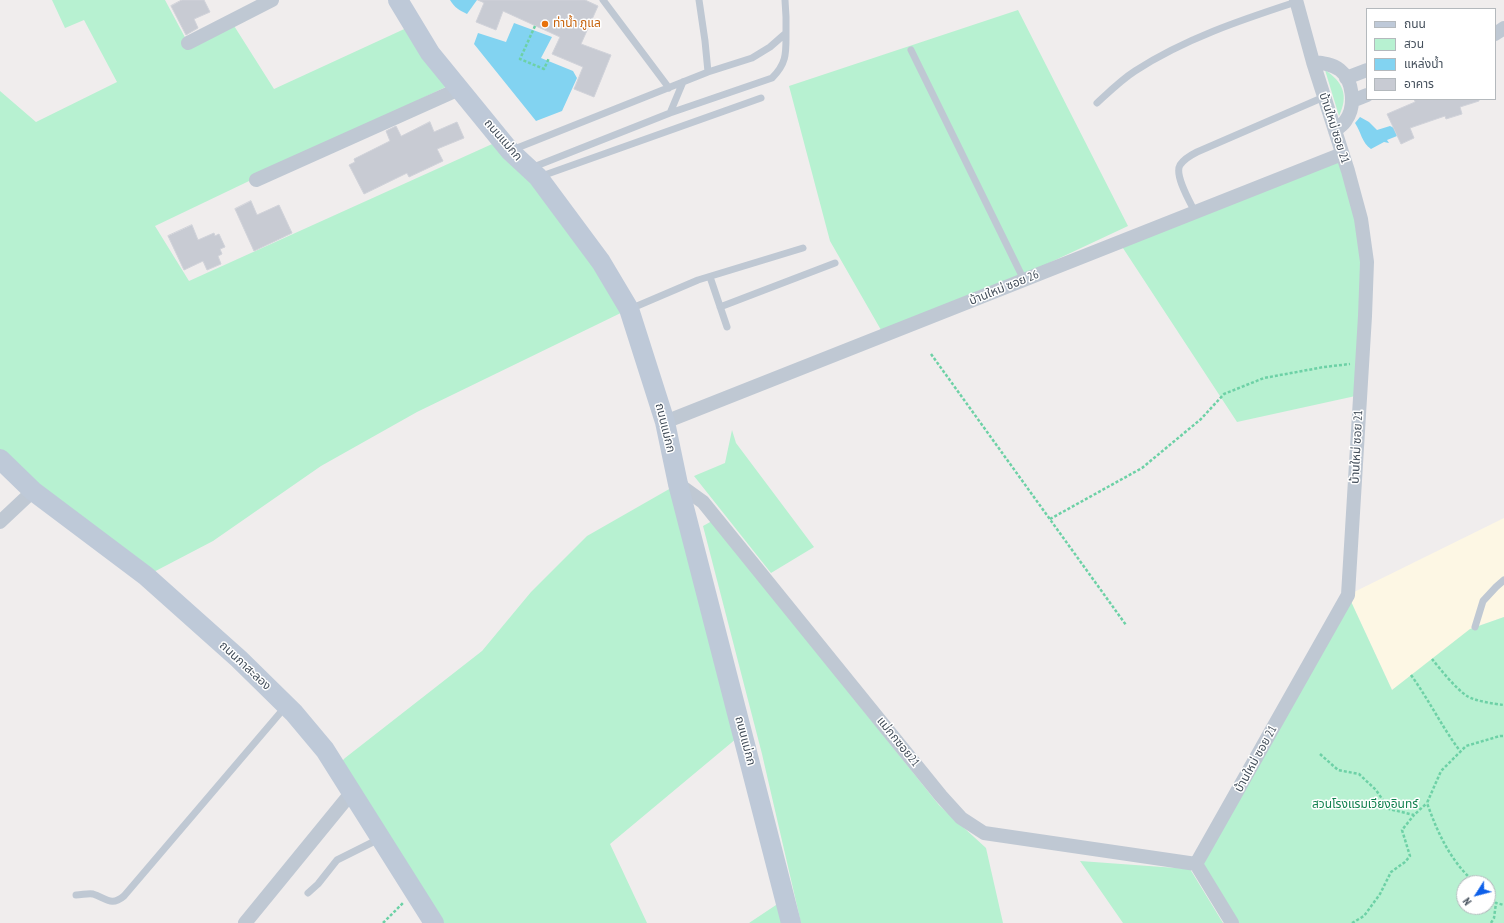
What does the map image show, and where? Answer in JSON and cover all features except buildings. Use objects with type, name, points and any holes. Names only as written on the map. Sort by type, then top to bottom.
[{"type":"street","points":[[188,43],[272,0]]},
{"type":"street","name":"ถนนแม่กก","points":[[398,0],[430,53],[510,151],[533,173],[601,262],[629,310],[665,422],[678,484],[791,923]]},
{"type":"street","name":"บ้านใหม่ ซอย 21","points":[[1196,864],[1348,595],[1367,262],[1361,219],[1296,1]]},
{"type":"street","points":[[1313,62],[1327,63],[1341,70],[1351,87],[1352,100],[1347,119],[1335,131]]},
{"type":"street","points":[[1346,78],[1366,70]]},
{"type":"street","points":[[256,180],[459,88]]},
{"type":"street","points":[[1352,100],[1366,94]]},
{"type":"street","name":"บ้านใหม่ ซอย 26","points":[[665,422],[1342,154]]},
{"type":"street","name":"ถนนกาสะลอง","points":[[0,459],[33,491],[146,576],[239,659],[286,706],[325,750],[434,923]]},
{"type":"street","name":"แม่กกซอย21","points":[[678,484],[703,502],[936,790],[961,818],[984,832],[1196,864]]},
{"type":"street","points":[[0,522],[33,491]]},
{"type":"street","points":[[245,923],[352,792]]},
{"type":"street","points":[[1196,864],[1232,923]]},
{"type":"lane","points":[[603,0],[669,88]]},
{"type":"lane","points":[[699,0],[708,72]]},
{"type":"lane","points":[[533,173],[670,114],[772,78],[783,64],[786,49],[785,0]]},
{"type":"lane","points":[[1097,103],[1134,72],[1174,50],[1228,25],[1296,1]]},
{"type":"lane","points":[[510,151],[708,72],[752,58],[770,47],[786,33]]},
{"type":"lane","points":[[911,50],[1024,280]]},
{"type":"lane","points":[[670,114],[684,82]]},
{"type":"lane","points":[[533,173],[761,98]]},
{"type":"lane","points":[[1195,212],[1179,178],[1178,171],[1180,165],[1186,159],[1198,152],[1324,98]]},
{"type":"lane","points":[[629,310],[710,277],[803,248]]},
{"type":"lane","points":[[720,307],[835,263]]},
{"type":"lane","points":[[710,277],[727,327]]},
{"type":"lane","points":[[1475,627],[1483,601],[1504,580]]},
{"type":"lane","points":[[76,895],[90,894],[111,901],[116,901],[124,896],[286,706]]},
{"type":"lane","points":[[308,893],[318,884],[336,860],[381,838]]},
{"type":"path","points":[[535,26],[520,60],[544,69],[549,59]]},
{"type":"path","points":[[931,354],[1126,625]]},
{"type":"path","points":[[1050,519],[1142,468],[1201,419],[1224,394],[1264,378],[1324,367],[1362,363]]},
{"type":"path","points":[[1432,659],[1468,696],[1490,703],[1504,705]]},
{"type":"path","points":[[1411,675],[1460,751]]},
{"type":"path","points":[[1352,923],[1364,916],[1380,894],[1391,872],[1405,862],[1410,856],[1402,830],[1426,803],[1441,771],[1466,746],[1504,736]]},
{"type":"path","points":[[1320,754],[1338,770],[1359,774],[1376,790],[1389,809],[1414,815]]},
{"type":"path","points":[[1426,803],[1440,837],[1465,875]]},
{"type":"path","points":[[383,923],[415,892]]},
{"type":"path","points":[[1496,903],[1504,905]]},
{"type":"shaded area","points":[[1504,518],[1504,617],[1475,627],[1392,690],[1348,595]]},
{"type":"green space","points":[[52,0],[165,0],[188,43],[231,21],[274,89],[413,25],[454,83],[155,226],[189,281],[501,140],[629,309],[417,412],[321,466],[213,541],[146,576],[0,459],[0,91],[36,122],[117,82],[84,20],[65,28]]},
{"type":"green space","points":[[1018,10],[1128,226],[1034,270],[881,330],[830,241],[789,86]]},
{"type":"green space","points":[[1325,70],[1340,84],[1344,95],[1344,102],[1339,116]]},
{"type":"green space","points":[[1342,154],[1361,219],[1360,395],[1237,422],[1119,242]]},
{"type":"green space","points":[[732,430],[736,443],[814,547],[771,573],[694,476],[725,463]]},
{"type":"green space","points":[[678,484],[743,733],[610,844],[647,923],[434,923],[336,767],[345,758],[482,651],[531,592],[587,536]]},
{"type":"green space","points":[[712,521],[939,805],[986,848],[1003,923],[801,923],[762,754],[703,526]]},
{"type":"green space","name":"สวนโรงแรมเวียงอินทร์","points":[[1348,595],[1392,690],[1470,629],[1504,617],[1504,923],[1232,923],[1196,864]]},
{"type":"green space","points":[[1080,861],[1190,869],[1223,923],[1123,923]]},
{"type":"green space","points":[[785,899],[791,923],[749,923]]},
{"type":"water","points":[[450,0],[477,0],[467,14],[457,8]]},
{"type":"water","points":[[514,23],[552,37],[541,58],[573,71],[577,78],[562,111],[536,121],[474,44],[478,33],[506,42]]},
{"type":"water","points":[[1360,117],[1369,122],[1377,130],[1390,126],[1394,128],[1397,136],[1387,140],[1389,143],[1384,142],[1371,149],[1364,141],[1355,123]]},
{"type":"place","name":"ท่าน้ำ ภูแล","points":[[545,24]]}]
